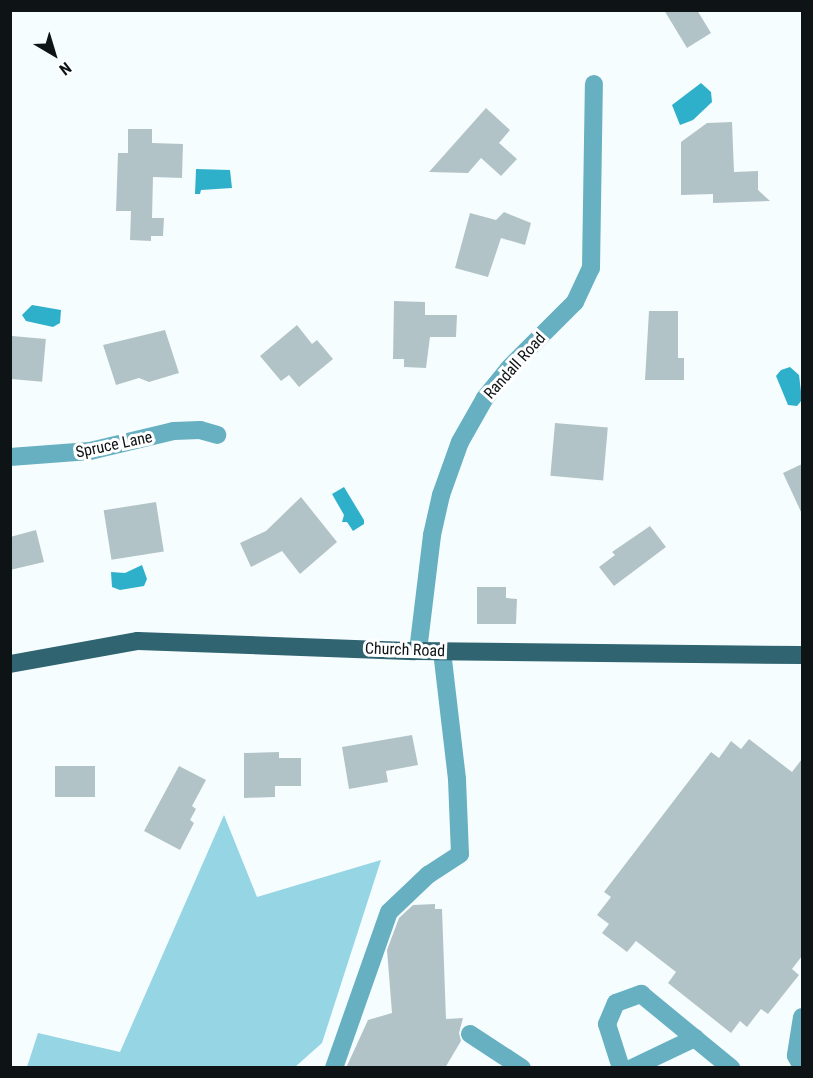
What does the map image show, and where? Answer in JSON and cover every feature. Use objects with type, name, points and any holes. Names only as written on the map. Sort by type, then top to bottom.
[{"type":"main road","name":"Church Road","points":[[10,664],[138,641],[418,651],[802,655]]},
{"type":"street","name":"Randall Road","points":[[418,651],[430,544],[441,495],[460,442],[485,398],[509,368],[574,302],[591,268],[594,84]]},
{"type":"street","name":"Spruce Lane","points":[[10,458],[90,451],[174,431],[200,430],[217,435]]},
{"type":"street","points":[[334,1068],[389,912],[428,875],[460,854],[457,779],[442,651]]},
{"type":"street","points":[[621,1068],[607,1024],[616,1003],[641,994],[731,1068]]},
{"type":"street","points":[[802,1017],[796,1056],[802,1066]]},
{"type":"street","points":[[470,1034],[522,1068]]},
{"type":"street","points":[[632,1068],[695,1038]]},
{"type":"shaded area","points":[[701,83],[711,92],[712,102],[693,120],[680,125],[672,105]]},
{"type":"shaded area","points":[[196,169],[230,170],[232,188],[201,190],[200,194],[195,194]]},
{"type":"shaded area","points":[[32,305],[61,310],[60,323],[53,327],[26,321],[22,315]]},
{"type":"shaded area","points":[[790,367],[799,375],[802,400],[797,406],[788,405],[776,376],[781,370]]},
{"type":"shaded area","points":[[344,487],[364,520],[364,524],[353,531],[347,522],[342,522],[344,515],[332,494]]},
{"type":"shaded area","points":[[142,565],[147,579],[144,586],[120,590],[112,587],[111,572],[125,573]]},
{"type":"shaded area","points":[[224,815],[257,897],[381,860],[322,1043],[295,1067],[27,1067],[38,1033],[120,1052]]},
{"type":"building","points":[[664,10],[697,10],[711,33],[687,48]]},
{"type":"building","points":[[486,108],[510,130],[499,143],[517,159],[501,176],[481,158],[468,173],[429,172]]},
{"type":"building","points":[[732,122],[734,172],[758,171],[758,190],[770,201],[713,203],[713,194],[681,195],[681,142],[707,123]]},
{"type":"building","points":[[128,129],[152,129],[152,143],[183,144],[182,178],[153,177],[152,218],[164,218],[163,236],[151,236],[151,241],[130,240],[131,211],[116,211],[118,153],[128,153]]},
{"type":"building","points":[[504,212],[531,223],[525,245],[501,238],[488,277],[455,268],[470,213],[496,220]]},
{"type":"building","points":[[394,301],[425,302],[425,315],[457,315],[456,337],[430,337],[426,368],[404,367],[404,359],[393,359]]},
{"type":"building","points":[[649,311],[678,311],[678,358],[684,358],[684,380],[645,380]]},
{"type":"building","points":[[297,325],[312,344],[317,340],[333,359],[299,387],[289,375],[281,381],[260,356]]},
{"type":"building","points":[[165,330],[179,373],[149,382],[139,378],[116,385],[103,345]]},
{"type":"building","points":[[12,336],[46,339],[42,382],[10,379]]},
{"type":"building","points":[[555,423],[608,428],[603,480],[550,476]]},
{"type":"building","points":[[802,464],[802,514],[783,473]]},
{"type":"building","points":[[301,497],[337,542],[300,574],[282,551],[251,567],[240,543],[266,531]]},
{"type":"building","points":[[156,502],[164,551],[111,560],[104,510]]},
{"type":"building","points":[[650,526],[666,547],[614,586],[599,567],[615,555],[612,552]]},
{"type":"building","points":[[36,530],[44,562],[10,570],[10,537]]},
{"type":"building","points":[[477,587],[506,587],[506,598],[517,599],[516,624],[477,624]]},
{"type":"building","points":[[412,735],[418,765],[386,771],[388,782],[349,789],[342,747]]},
{"type":"building","points":[[749,739],[792,772],[802,759],[802,956],[792,969],[799,975],[768,1014],[761,1009],[747,1027],[740,1021],[731,1033],[668,983],[676,972],[636,941],[627,952],[602,933],[609,924],[597,915],[611,897],[604,892],[711,752],[719,758],[731,741],[741,749]]},
{"type":"building","points":[[279,752],[279,758],[301,758],[301,786],[275,786],[275,797],[244,798],[244,753]]},
{"type":"building","points":[[55,766],[95,766],[95,797],[55,797]]},
{"type":"building","points":[[179,766],[206,780],[192,806],[196,809],[190,820],[194,823],[180,850],[144,831]]},
{"type":"building","points":[[435,904],[435,909],[442,909],[446,1019],[463,1018],[459,1033],[461,1041],[445,1068],[346,1068],[368,1020],[392,1013],[387,950],[399,918],[413,905]]}]
